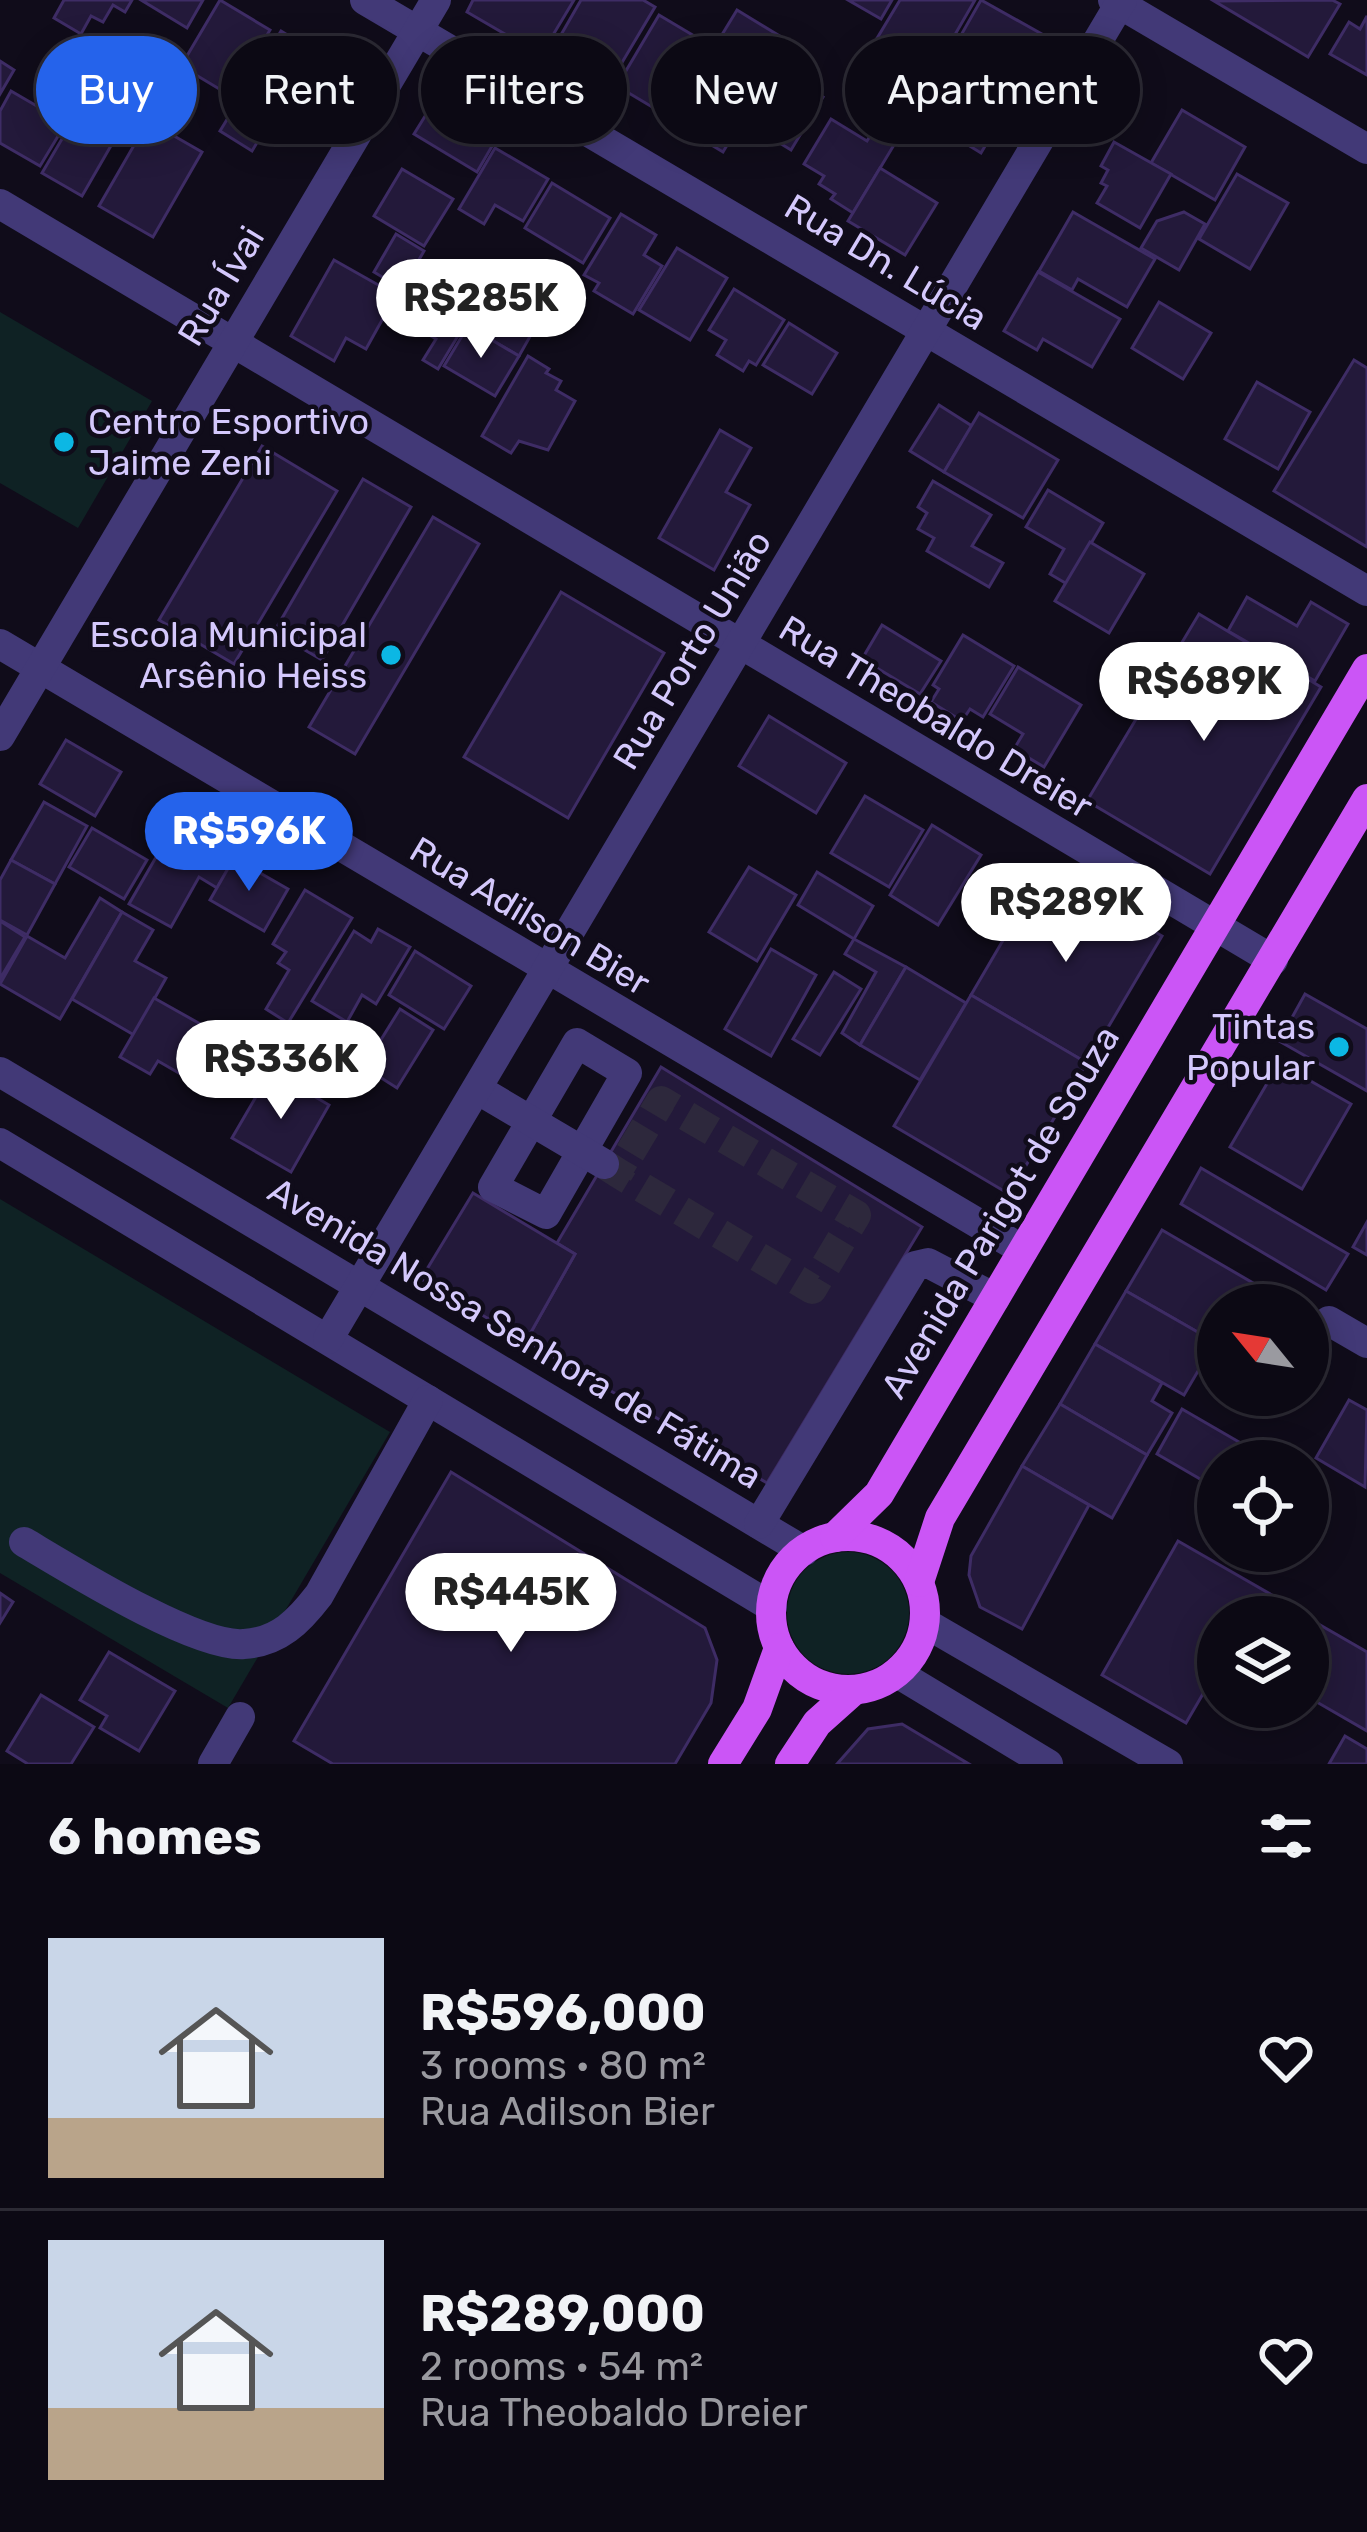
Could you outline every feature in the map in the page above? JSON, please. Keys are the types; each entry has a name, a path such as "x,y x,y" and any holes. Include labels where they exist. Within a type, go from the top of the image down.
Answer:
{"main road":[{"name":"Avenida Parigot de Souza","path":"804,1551 835,1537 879,1494 1367,669"},
{"path":"790,1764 817,1723 854,1690 897,1673 908,1663 925,1623 919,1582 940,1517 1366,804"},
{"path":"835,1537 878,1541 897,1552 919,1582"},
{"path":"804,1551 786,1568 772,1607 779,1648 800,1674 817,1684 854,1690"},
{"path":"723,1764 757,1709 779,1648"}],"street":[{"name":"Rua Dn. Lúcia","path":"364,0 1367,591"},
{"name":"Rua Ívai","path":"0,736 436,0"},
{"path":"1118,1 1367,149"},
{"name":"Rua Porto União","path":"328,1339 1118,1"},
{"name":"Rua Theobaldo Dreier","path":"0,204 1273,960"},
{"name":"Rua Adilson Bier","path":"0,644 546,972 1023,1250"},
{"path":"577,1043 627,1073 593,1158 546,1214 493,1187 532,1121 577,1043"},
{"name":"Avenida Nossa Senhora de Fátima","path":"0,1072 804,1551"},
{"path":"477,1089 593,1158"},
{"path":"0,1143 772,1607"},
{"path":"759,1524 915,1266 928,1263 995,1298"},
{"path":"1329,1321 1367,1342"},
{"path":"24,1542 188,1629 240,1646 276,1637 298,1622 320,1595 428,1400"},
{"path":"925,1623 1168,1764"},
{"path":"897,1673 1048,1764"},
{"path":"212,1764 241,1717"}],"green space":[{"name":"Centro Esportivo Jaime Zeni","path":"0,312 152,401 78,528 0,483"},
{"path":"0,1199 390,1432 228,1708 0,1573"},
{"path":"848,1552 872,1556 891,1570 905,1589 909,1613 905,1637 891,1656 872,1670 848,1674 824,1670 805,1656 791,1637 787,1613 791,1589 805,1570 824,1556"}],"building":[{"path":"64,0 132,0 125,12 113,5 103,22 91,16 81,34 54,18"},
{"path":"141,0 203,0 187,28"},
{"path":"220,0 270,30 266,36 221,36 221,90 197,76 197,39"},
{"path":"473,0 574,0 552,36 508,36 467,12"},
{"path":"581,0 643,0 655,7 627,54 627,36 560,36"},
{"path":"848,0 892,0 881,19"},
{"path":"900,0 975,0 954,36 878,36"},
{"path":"981,0 1045,36 961,36"},
{"path":"1332,0 1340,4 1308,57 1214,1"},
{"path":"737,10 780,36 721,36"},
{"path":"659,15 694,36 651,36 651,106 627,92 627,69"},
{"path":"1367,16 1367,75 1330,54 1349,22 1360,29"},
{"path":"0,61 14,70 0,94"},
{"path":"11,91 36,106 36,144 53,144 40,166 0,143 0,111"},
{"path":"1182,110 1245,147 1215,200 1151,163"},
{"path":"831,119 845,128 845,144 895,144 853,213 831,199 835,194 819,184 824,176 804,164 816,144 821,144"},
{"path":"59,144 112,144 82,196 42,173"},
{"path":"135,144 188,144 202,152 153,237 99,206"},
{"path":"431,144 493,144 477,172"},
{"path":"1113,144 1118,144 1171,174 1140,228 1097,203 1107,186 1101,183 1108,170 1101,166"},
{"path":"495,148 548,179 523,221 495,205 484,224 459,209"},
{"path":"880,168 937,203 905,255 848,221"},
{"path":"402,169 453,199 424,246 374,216"},
{"path":"1237,174 1288,203 1250,269 1199,239"},
{"path":"552,183 610,218 583,263 525,228"},
{"path":"1073,212 1155,259 1127,307 1078,279 1072,290 1039,271"},
{"path":"1184,212 1205,224 1179,270 1141,248 1157,221"},
{"path":"621,214 656,235 644,255 662,266 633,314 594,291 599,283 584,275"},
{"path":"396,234 424,251 402,289 374,272"},
{"path":"677,248 727,278 690,340 639,310"},
{"path":"334,260 396,295 366,349 346,338 334,361 291,336"},
{"path":"421,266 479,301 438,369 423,360 436,339 392,313"},
{"path":"1038,272 1120,319 1092,367 1043,339 1037,350 1004,331"},
{"path":"734,289 784,320 756,365 749,361 743,371 717,355 726,340 709,330"},
{"path":"515,302 541,317 519,356 492,340"},
{"path":"1159,302 1211,333 1183,379 1132,348"},
{"path":"789,323 837,353 812,394 763,365"},
{"path":"468,326 519,356 495,396 444,366"},
{"path":"528,356 561,381 556,390 575,401 548,450 519,441 511,453 482,436"},
{"path":"1354,360 1367,368 1367,547 1274,491"},
{"path":"1257,382 1310,412 1278,469 1225,439"},
{"path":"939,405 972,426 944,472 910,451"},
{"path":"979,413 1058,460 1023,518 944,472"},
{"path":"720,430 751,448 726,492 750,505 714,570 659,538"},
{"path":"262,446 337,491 234,664 159,620"},
{"path":"363,479 411,507 322,660 274,632"},
{"path":"933,481 991,515 972,546 1003,563 989,587 927,551 934,538 918,529 927,513 918,507"},
{"path":"1048,490 1103,523 1067,584 1050,574 1064,549 1026,527"},
{"path":"433,517 479,544 355,754 309,727"},
{"path":"1090,542 1144,574 1109,633 1055,601"},
{"path":"561,592 664,653 568,818 464,757"},
{"path":"1247,597 1297,626 1311,602 1348,624 1315,681 1228,631"},
{"path":"1199,614 1321,687 1210,874 1087,801"},
{"path":"882,625 941,661 920,694 862,659"},
{"path":"963,635 1014,666 983,717 970,709 962,721 931,702 939,689 933,685"},
{"path":"1018,667 1081,705 1044,767 1014,749 1023,734 990,714"},
{"path":"769,716 846,763 816,813 739,766"},
{"path":"66,740 121,772 95,816 40,784"},
{"path":"865,796 923,830 889,887 831,853"},
{"path":"44,802 87,826 55,884 11,860"},
{"path":"181,814 240,848 217,888 199,877 171,927 129,904"},
{"path":"932,825 981,855 938,925 890,895"},
{"path":"92,828 147,860 124,899 69,867"},
{"path":"234,858 288,889 264,931 210,900"},
{"path":"11,860 55,884 27,935 0,920 0,880"},
{"path":"749,867 796,895 757,961 709,932"},
{"path":"1046,867 1162,936 1087,1063 971,995"},
{"path":"817,872 873,906 854,939 798,905"},
{"path":"305,890 352,918 288,1023 266,1009 289,970 278,963 286,952 273,944"},
{"path":"100,898 122,912 60,1019 0,984 27,936 65,958"},
{"path":"122,912 153,930 135,961 166,978 134,1035 72,999"},
{"path":"0,921 25,937 0,979"},
{"path":"378,929 410,947 376,1004 362,995 347,1022 312,1001 354,931 371,942"},
{"path":"854,939 906,967 860,1045 842,1033 876,972 845,954"},
{"path":"771,949 816,975 771,1056 725,1029"},
{"path":"415,951 471,986 444,1029 389,995"},
{"path":"906,967 966,1003 920,1080 860,1045"},
{"path":"834,972 861,989 820,1055 793,1039"},
{"path":"1305,994 1367,1029 1367,1091 1279,1041"},
{"path":"971,995 1087,1063 1009,1194 894,1126"},
{"path":"154,998 211,1030 184,1076 158,1061 150,1074 120,1057"},
{"path":"400,1009 433,1030 397,1088 364,1067"},
{"path":"1279,1063 1351,1104 1302,1189 1230,1147"},
{"path":"661,1067 922,1227 767,1483 526,1341 575,1254 557,1243"},
{"path":"271,1071 329,1105 291,1172 232,1138"},
{"path":"1201,1168 1348,1254 1329,1285 1316,1284 1181,1204"},
{"path":"473,1193 575,1254 526,1341 421,1279"},
{"path":"1367,1222 1367,1255 1353,1247"},
{"path":"1162,1230 1255,1284 1197,1284 1197,1332 1126,1291"},
{"path":"1126,1291 1197,1332 1197,1373 1184,1395 1095,1344"},
{"path":"1095,1344 1162,1383 1152,1401 1172,1413 1147,1455 1060,1404"},
{"path":"1349,1400 1367,1410 1365,1487 1329,1466 1326,1440"},
{"path":"1060,1404 1147,1455 1112,1518 1022,1466"},
{"path":"1182,1409 1236,1440 1197,1440 1197,1477 1157,1454"},
{"path":"1022,1466 1089,1505 1022,1629 980,1607 969,1575 971,1556"},
{"path":"451,1472 705,1628 717,1660 711,1703 675,1764 333,1764 294,1741"},
{"path":"1178,1541 1197,1552 1197,1572 1232,1572 1274,1596 1197,1596 1197,1704 1186,1723 1102,1675"},
{"path":"0,1593 13,1602 0,1623"},
{"path":"1329,1630 1367,1652 1367,1731 1329,1709"},
{"path":"109,1652 175,1691 139,1751 100,1728 107,1716 80,1700"},
{"path":"41,1695 94,1727 71,1764 28,1764 7,1751"},
{"path":"902,1724 969,1764 837,1764 868,1729"},
{"path":"1345,1736 1367,1749 1367,1764 1329,1764"}],"tunnel":[{"path":"604,1164 618,1173 812,1289 856,1215 661,1101 618,1173"}],"place":[{"name":"Centro Esportivo Jaime Zeni","path":"64,442"},
{"name":"Escola Municipal Arsênio Heiss","path":"391,655"},
{"name":"Tintas Popular","path":"1339,1047"}]}
